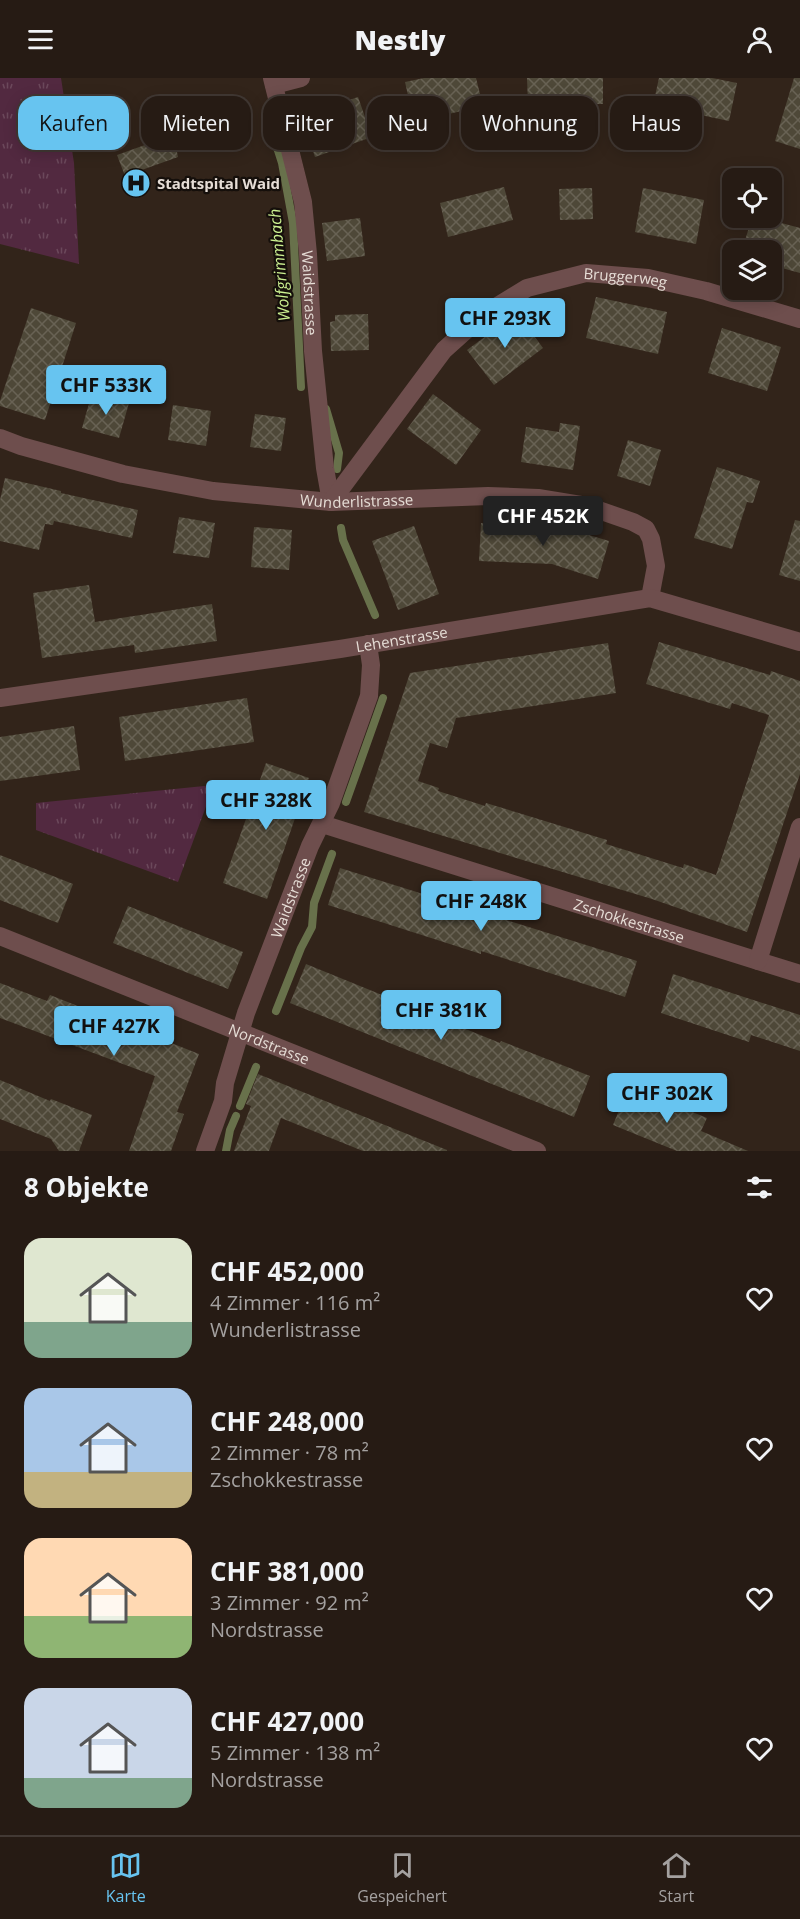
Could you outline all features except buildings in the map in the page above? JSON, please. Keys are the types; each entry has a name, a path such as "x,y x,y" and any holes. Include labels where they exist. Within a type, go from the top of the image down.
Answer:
{"street":[{"path":"273,82 301,78"},
{"name":"Waidstrasse","path":"273,82 303,202 313,351 325,468 331,502"},
{"name":"Bruggerweg","path":"331,502 444,350 483,315 527,288 586,273 648,278 706,291 800,320"},
{"name":"Wunderlistrasse","path":"0,438 123,474 213,491 331,502 488,496 538,498 587,506 633,522 646,529 651,539 656,566 650,598"},
{"name":"Lehenstrasse","path":"0,698 368,644 650,598 800,642"},
{"name":"Waidstrasse","path":"205,1151 223,1101 225,1083 246,1013 310,846 331,803 369,696 371,665 368,644"},
{"name":"Zschokkestrasse","path":"322,824 800,974"},
{"path":"758,960 800,827"},
{"name":"Nordstrasse","path":"0,936 537,1151"}],"green space":[{"path":"0,78 61,78 64,96 18,96 18,150 72,150 79,264 0,244"},
{"path":"214,785 178,882 36,830 36,803"}],"waterway":[{"name":"Wolfgrimmbach","path":"278,150 293,223 301,387"},
{"name":"Wolfgrimmbach","path":"326,409 339,453 337,469"},
{"name":"Wolfgrimmbach","path":"341,528 343,540 375,615"},
{"name":"Wolfgrimmbach","path":"346,802 383,698"},
{"name":"Wolfgrimmbach","path":"276,1011 301,948 312,927 314,903 332,854"},
{"name":"Wolfgrimmbach","path":"240,1106 256,1067"},
{"name":"Wolfgrimmbach","path":"226,1151 230,1130 236,1116"}],"place":[{"name":"Stadtspital Waid","path":"136,183"}]}
